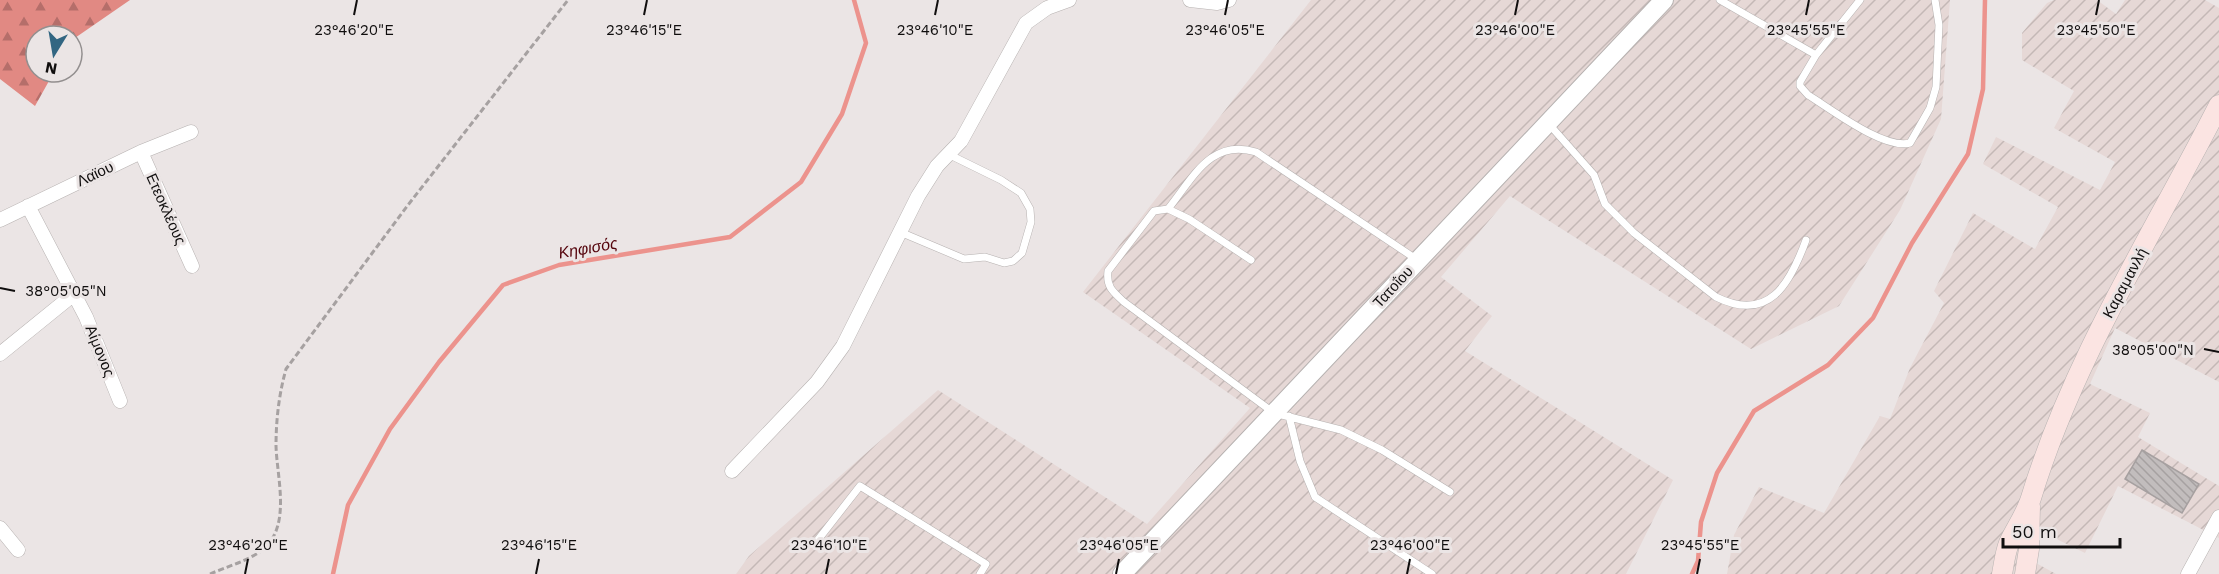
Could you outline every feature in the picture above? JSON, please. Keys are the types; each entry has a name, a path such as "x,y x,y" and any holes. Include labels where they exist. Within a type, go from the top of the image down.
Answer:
{"main road":[{"name":"Καραμανλή","path":"2002,574 2008,546 2030,500 2048,442 2083,364 2219,105"},
{"name":"Καραμανλή","path":"2025,574 2029,549 2030,500"}],"street":[{"path":"732,471 817,382 843,346 900,232 937,166 961,141 1026,23 1047,8 1069,0"},
{"path":"1190,0 1217,3 1229,0"},
{"name":"Τατοΐου","path":"1122,574 1281,415 1418,261 1664,0"},
{"name":"Λαϊου","path":"0,220 141,152 191,132"},
{"name":"Ετεοκλέους","path":"141,152 192,266"},
{"name":"Αίμονος","path":"28,206 74,294 120,400"},
{"path":"0,354 74,294"},
{"path":"2188,574 2219,517"},
{"path":"0,528 18,550"}],"lane":[{"path":"1719,0 1816,55"},
{"path":"1860,0 1816,55 1800,82 1800,86 1808,95 1879,138 1900,145 1910,142 1930,108 1936,87 1939,25 1935,0"},
{"path":"1548,123 1594,175 1605,204 1627,226 1716,297 1730,304 1761,305 1773,297 1794,272 1806,240"},
{"path":"1168,209 1218,153 1242,147 1257,152 1418,261"},
{"path":"900,232 964,259 985,257 1004,263 1013,261 1022,253 1031,222 1030,209 1021,193 1001,180 950,155"},
{"path":"1251,260 1189,219 1168,209 1154,211 1108,271 1108,288 1124,302 1281,415 1341,430 1383,450 1450,492"},
{"path":"1281,415 1315,497 1432,574"},
{"path":"817,541 860,486 986,564 980,574"}],"path":[{"path":"210,574 261,551 276,532 280,509 276,446 278,406 286,369 408,205 568,0"}],"shaded area":[{"path":"1311,0 1950,0 1941,119 1900,210 1839,306 1751,349 1510,196 1441,277 1492,316 1465,351 1673,480 1626,574 736,574 749,556 938,390 1147,524 1250,408 1083,292"},
{"path":"2054,0 2097,0 2116,14 2125,0 2205,0 2219,8 2219,382 2115,328 2090,384 2150,413 2138,437 2219,486 2219,538 2118,486 2085,553 2040,531 2036,563 2056,574 1727,574 1734,535 1759,487 1824,513 1880,416 1890,419 1910,368 1944,303 1934,291 1973,213 2035,249 2058,207 1983,164 1996,137 2100,190 2115,162 2054,128 2074,91 2022,60 2022,33 2047,3"}],"green space":[{"path":"0,0 130,0 84,32 84,24 24,24 24,84 47,84 35,106 0,79"}],"building":[{"path":"2142,450 2199,484 2182,513 2125,479"}],"waterway":[{"name":"Κηφισός","path":"333,574 348,505 390,429 439,362 503,285 559,265 730,237 801,182 842,114 866,43 854,0"},
{"path":"1692,574 1698,561 1701,522 1717,473 1754,411 1828,365 1873,318 1912,243 1968,154 1983,89 1985,0"}]}
